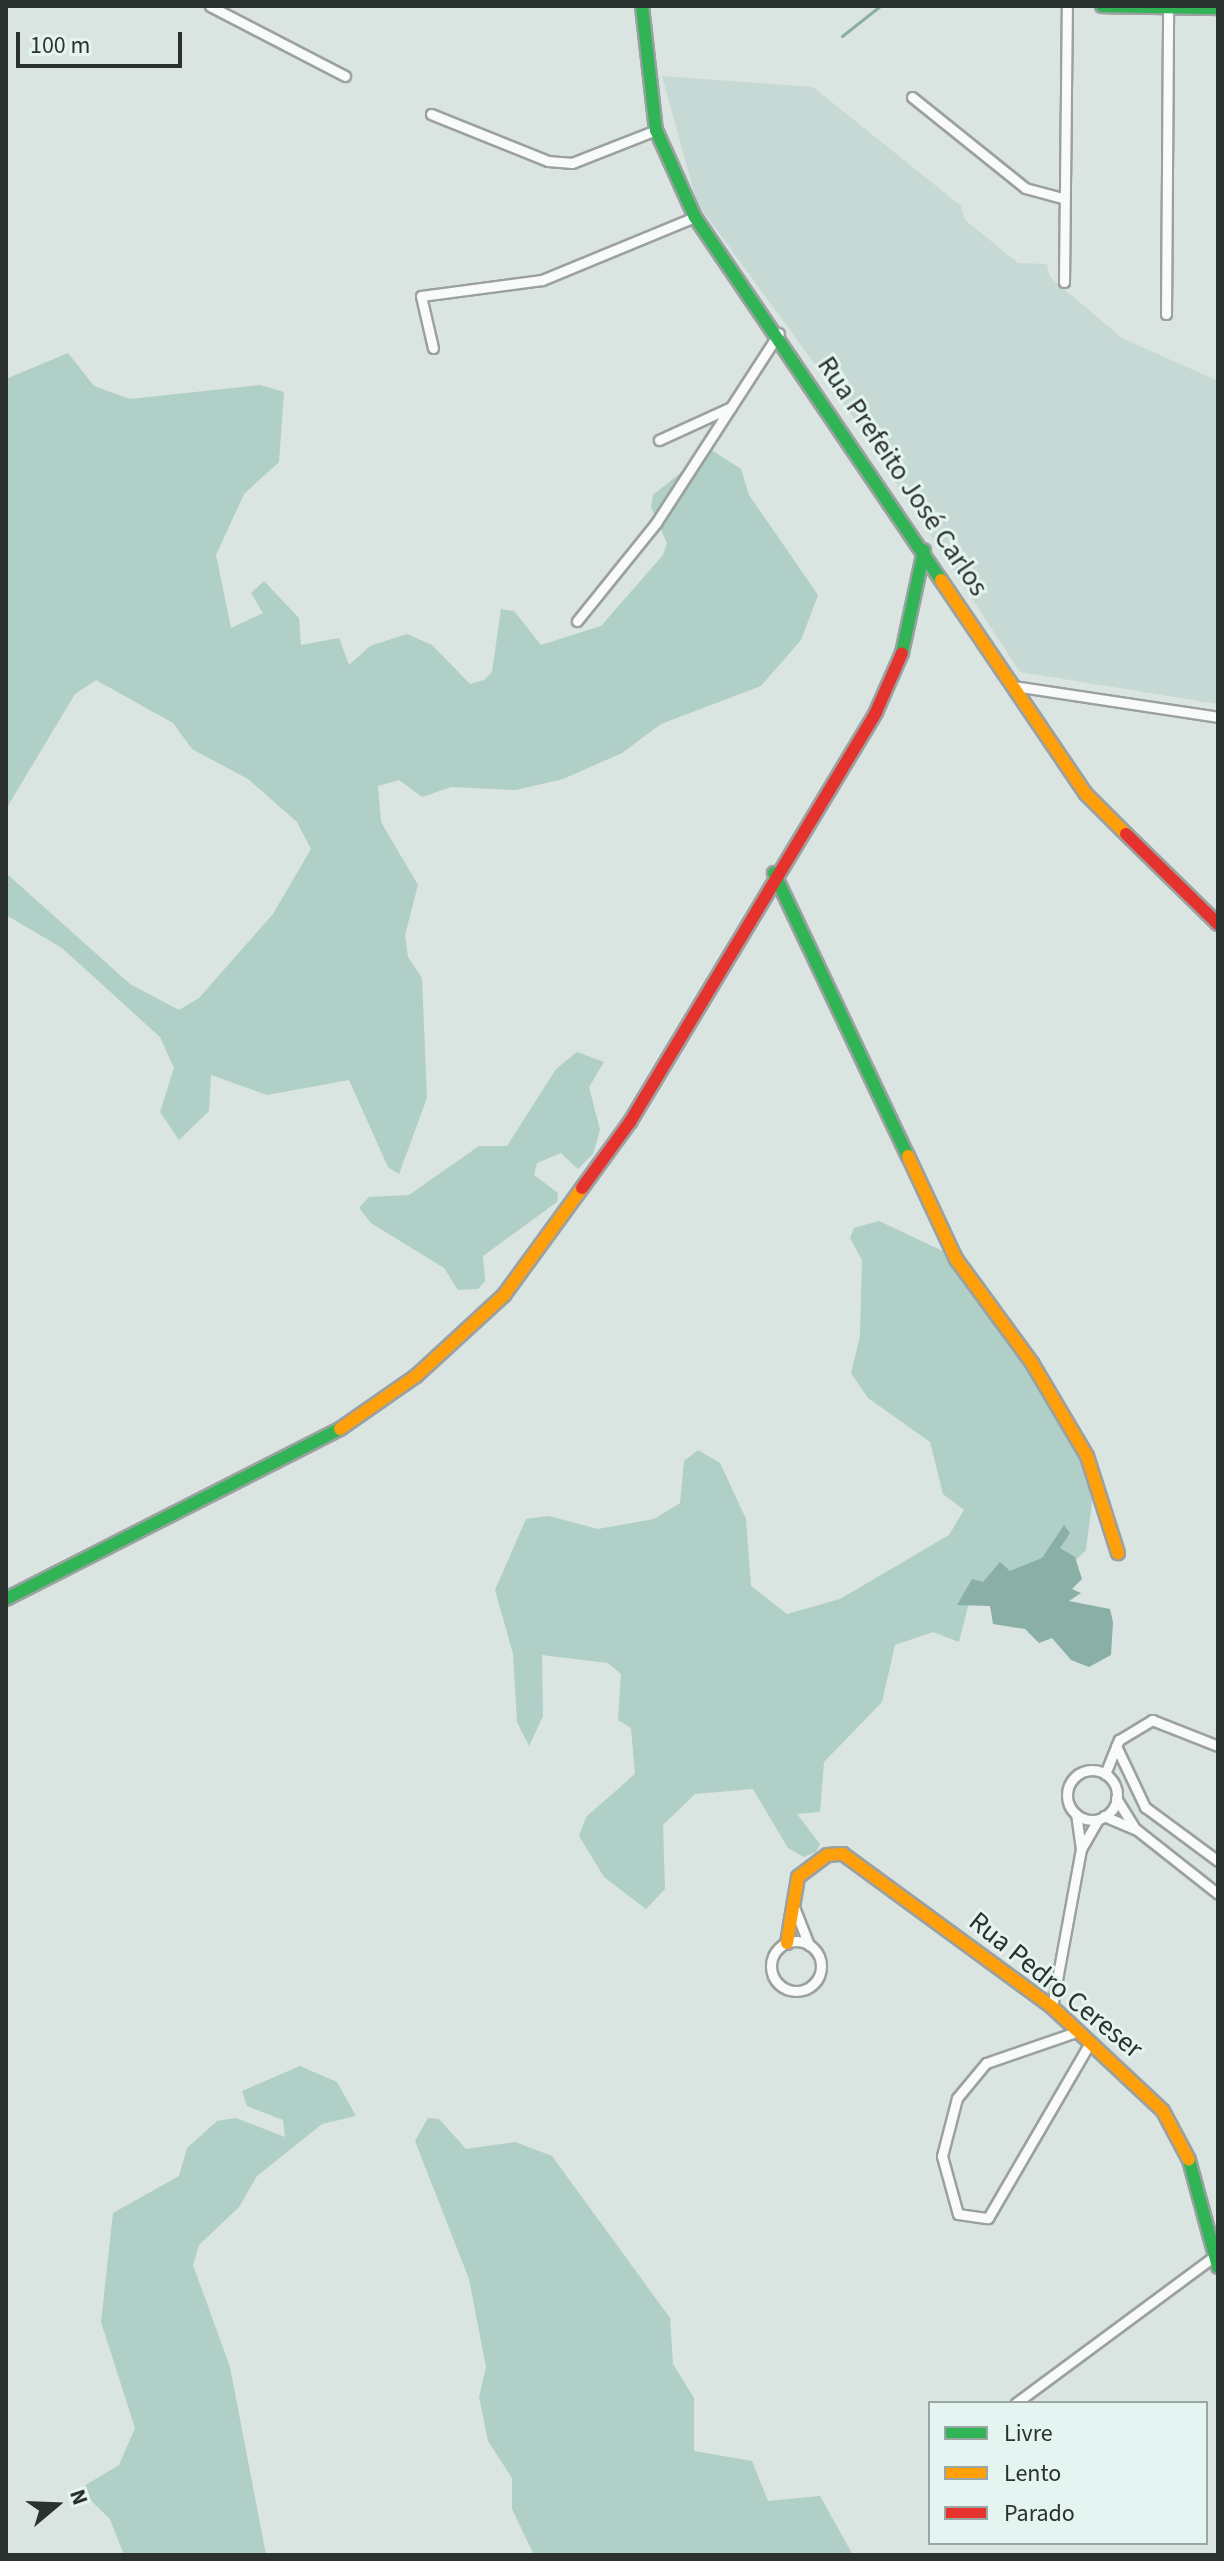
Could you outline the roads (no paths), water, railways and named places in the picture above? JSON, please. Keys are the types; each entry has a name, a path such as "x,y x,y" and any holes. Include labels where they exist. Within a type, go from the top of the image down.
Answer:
{"street":[{"path":"210,6 345,76"},
{"name":"Rua Prefeito José Carlos","path":"642,6 656,130 695,217 779,333 1086,794 1218,924"},
{"path":"1064,282 1067,6"},
{"path":"1102,6 1218,8"},
{"path":"1166,314 1168,8"},
{"path":"912,97 1025,188 1063,198"},
{"path":"431,114 548,161 572,163 656,130"},
{"path":"433,348 421,296 542,280 695,217"},
{"path":"577,621 646,536 690,461 737,402 779,333"},
{"path":"659,440 737,402"},
{"path":"6,1599 346,1426 416,1376 504,1295 630,1122 899,665 924,550"},
{"path":"1014,686 1218,717"},
{"path":"774,873 950,1248 1087,1456 1118,1553"},
{"path":"1218,1746 1152,1720 1116,1746 1105,1774 1137,1830 1218,1894"},
{"path":"1116,1746 1145,1807 1218,1861"},
{"path":"1052,2007 1081,1849 1076,1814 1067,1792 1074,1778 1088,1770 1105,1774"},
{"path":"1081,1849 1116,1798"},
{"path":"1076,1814 1101,1817 1137,1830"},
{"name":"Rua Pedro Cereser","path":"787,1943 793,1904 806,1869 843,1854 1052,2007 1076,2032 1140,2084 1176,2130 1215,2262"},
{"path":"793,1904 809,1945 820,1974 794,1992 771,1970 787,1943 809,1945"},
{"path":"1076,2032 986,2063 949,2114 942,2156 951,2201 969,2221 988,2218 1090,2043"},
{"path":"1019,2401 1215,2262"}],"waterway":[{"path":"842,36 880,6"}]}
